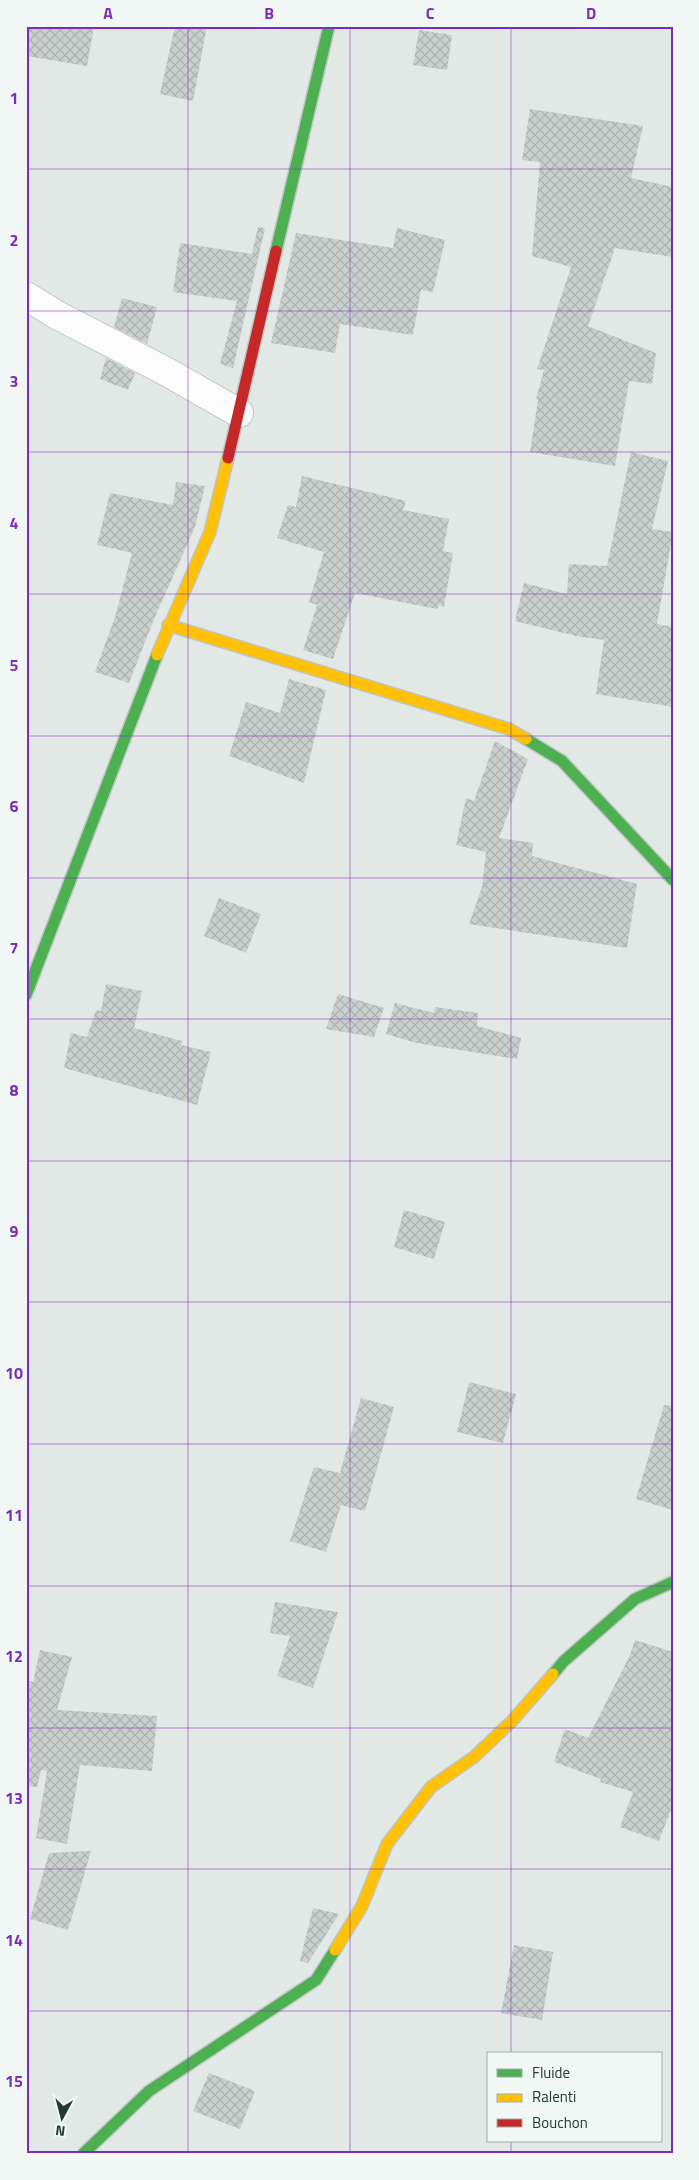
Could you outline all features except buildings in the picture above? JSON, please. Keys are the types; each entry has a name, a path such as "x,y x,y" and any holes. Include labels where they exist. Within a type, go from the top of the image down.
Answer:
{"street":[{"path":"26,995 34,958 168,625 210,532 329,26"},
{"path":"26,296 57,315 167,372 239,413"},
{"path":"168,625 509,729 562,761 673,880"},
{"path":"83,2154 149,2091 316,1980 362,1906 387,1844 431,1787 474,1757 512,1721 564,1662 635,1598 673,1582"}],"traffic: fast":[{"path":"276,251 329,26"},
{"path":"26,995 157,655"},
{"path":"526,739 562,761 673,880"},
{"path":"553,1674 564,1661 635,1599 673,1582"},
{"path":"83,2154 149,2091 316,1980 335,1950"}],"traffic: slow":[{"path":"157,655 210,532 228,458"},
{"path":"168,625 509,729 526,739"},
{"path":"335,1950 362,1906 387,1844 431,1787 474,1757 512,1721 553,1674"}],"traffic: jam":[{"path":"228,458 276,251"}]}
